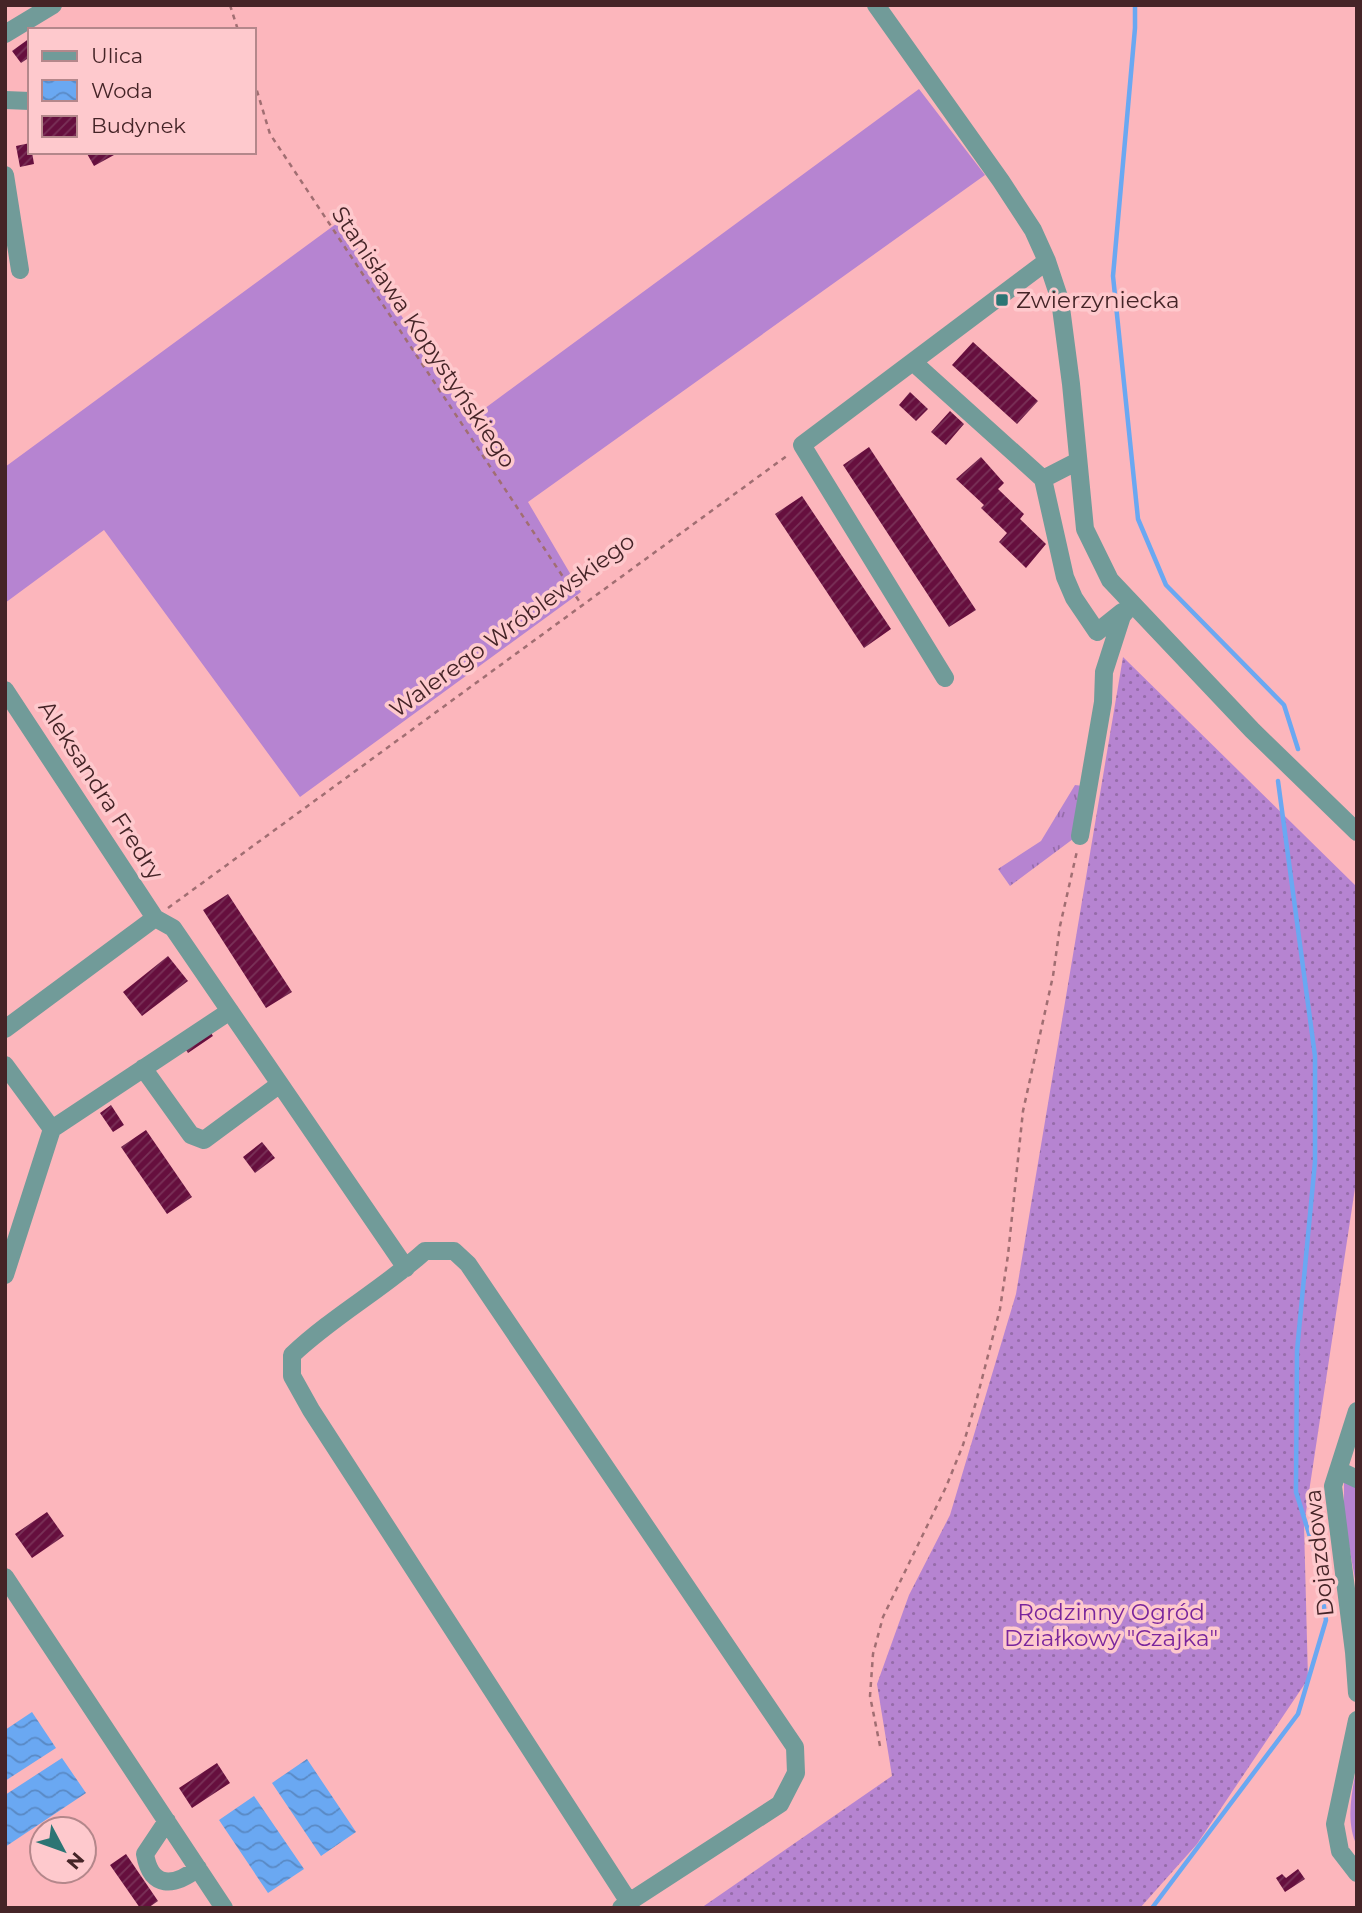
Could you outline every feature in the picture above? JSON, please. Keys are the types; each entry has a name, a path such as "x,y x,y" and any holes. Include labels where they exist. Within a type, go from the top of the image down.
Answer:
{"street":[{"path":"5,34 53,5"},
{"path":"876,5 1007,191 1033,230 1047,261 1060,300 1085,529 1110,580 1252,730 1357,832"},
{"path":"5,100 28,101"},
{"path":"5,174 20,270"},
{"path":"945,678 802,445 1047,261"},
{"path":"913,362 1043,479 1065,577 1073,598 1097,632 1132,604"},
{"path":"1043,479 1078,461"},
{"path":"1080,836 1103,702 1104,672 1122,616 1132,604"},
{"name":"Aleksandra Fredry","path":"5,690 155,918 173,928 406,1268"},
{"path":"5,1029 155,918"},
{"path":"5,1275 52,1129 230,1011"},
{"path":"5,1065 52,1129"},
{"path":"143,1068 191,1135 204,1140 280,1084"},
{"path":"425,1251 454,1251 468,1264 795,1747 796,1773 780,1804 625,1905 292,1376 292,1355 315,1333 406,1268 425,1251"},
{"name":"Dojazdowa","path":"1357,1411 1333,1486 1357,1693"},
{"path":"1338,1470 1357,1479"},
{"path":"5,1577 224,1908"},
{"path":"1357,1720 1335,1825 1340,1851 1357,1873"},
{"path":"167,1821 145,1854 147,1869 156,1879 165,1882 188,1877 198,1868"}],"path":[{"path":"231,6 237,28"},
{"name":"Stanisława Kopystyńskiego","path":"256,88 270,134 582,604"},
{"name":"Walerego Wróblewskiego","path":"155,918 802,445"},
{"path":"880,1746 870,1696 873,1654 883,1617 946,1487 963,1445 1000,1309 1023,1111 1080,836"}],"green space":[{"path":"919,89 985,175 528,502 581,592 300,797 104,530 5,603 5,467 340,221 469,420"},
{"name":"Rodzinny Ogród Działkowy \"Czajka\"","path":"1123,657 1357,887 1357,1175 1304,1525 1308,1679 1197,1844 1140,1908 701,1908 892,1776 877,1684 909,1595 950,1515 1016,1294"},
{"path":"1075,785 1083,786 1073,839 1010,886 998,869 1041,841"},
{"path":"1344,1481 1357,1483 1357,1590 1344,1518"},
{"path":"1357,1765 1357,1846 1350,1817"}],"water":[{"path":"32,1712 56,1748 5,1781 5,1730"},
{"path":"62,1758 86,1793 53,1815 28,1815 28,1832 5,1847 5,1795"},
{"path":"307,1759 356,1832 321,1856 272,1783"},
{"path":"254,1796 304,1869 268,1893 219,1820"}],"building":[{"path":"28,39 28,58 21,63 12,51"},
{"path":"28,143 28,154 32,154 34,164 20,167 16,146"},
{"path":"87,154 114,154 114,155 94,166"},
{"path":"973,342 1038,401 1017,424 952,365"},
{"path":"910,392 928,409 916,421 899,405"},
{"path":"950,411 964,424 946,445 931,432"},
{"path":"869,447 976,610 949,627 843,465"},
{"path":"981,457 1004,483 998,489 1024,514 1020,519 1046,544 1026,568 999,542 1007,533 981,508 984,505 956,479"},
{"path":"802,496 891,629 864,648 775,514"},
{"path":"228,894 292,992 266,1008 203,910"},
{"path":"168,956 188,981 142,1016 123,992"},
{"path":"207,1027 213,1036 188,1053 182,1044"},
{"path":"111,1105 124,1125 113,1132 100,1113"},
{"path":"146,1130 192,1197 167,1214 121,1147"},
{"path":"262,1142 275,1158 255,1173 243,1157"},
{"path":"47,1512 64,1536 32,1558 15,1534"},
{"path":"217,1763 230,1783 192,1808 179,1788"},
{"path":"126,1854 158,1901 148,1908 140,1908 110,1865"},
{"path":"1298,1869 1305,1879 1285,1892 1276,1878 1282,1874 1286,1878"}],"waterway":[{"path":"1135,5 1113,276 1138,519 1166,585 1284,705 1298,749"},
{"path":"1152,1908 1298,1714 1326,1620 1316,1556 1296,1492 1297,1351 1315,1162 1315,1056 1278,781"}],"place":[{"name":"Zwierzyniecka","path":"1002,300"}]}
